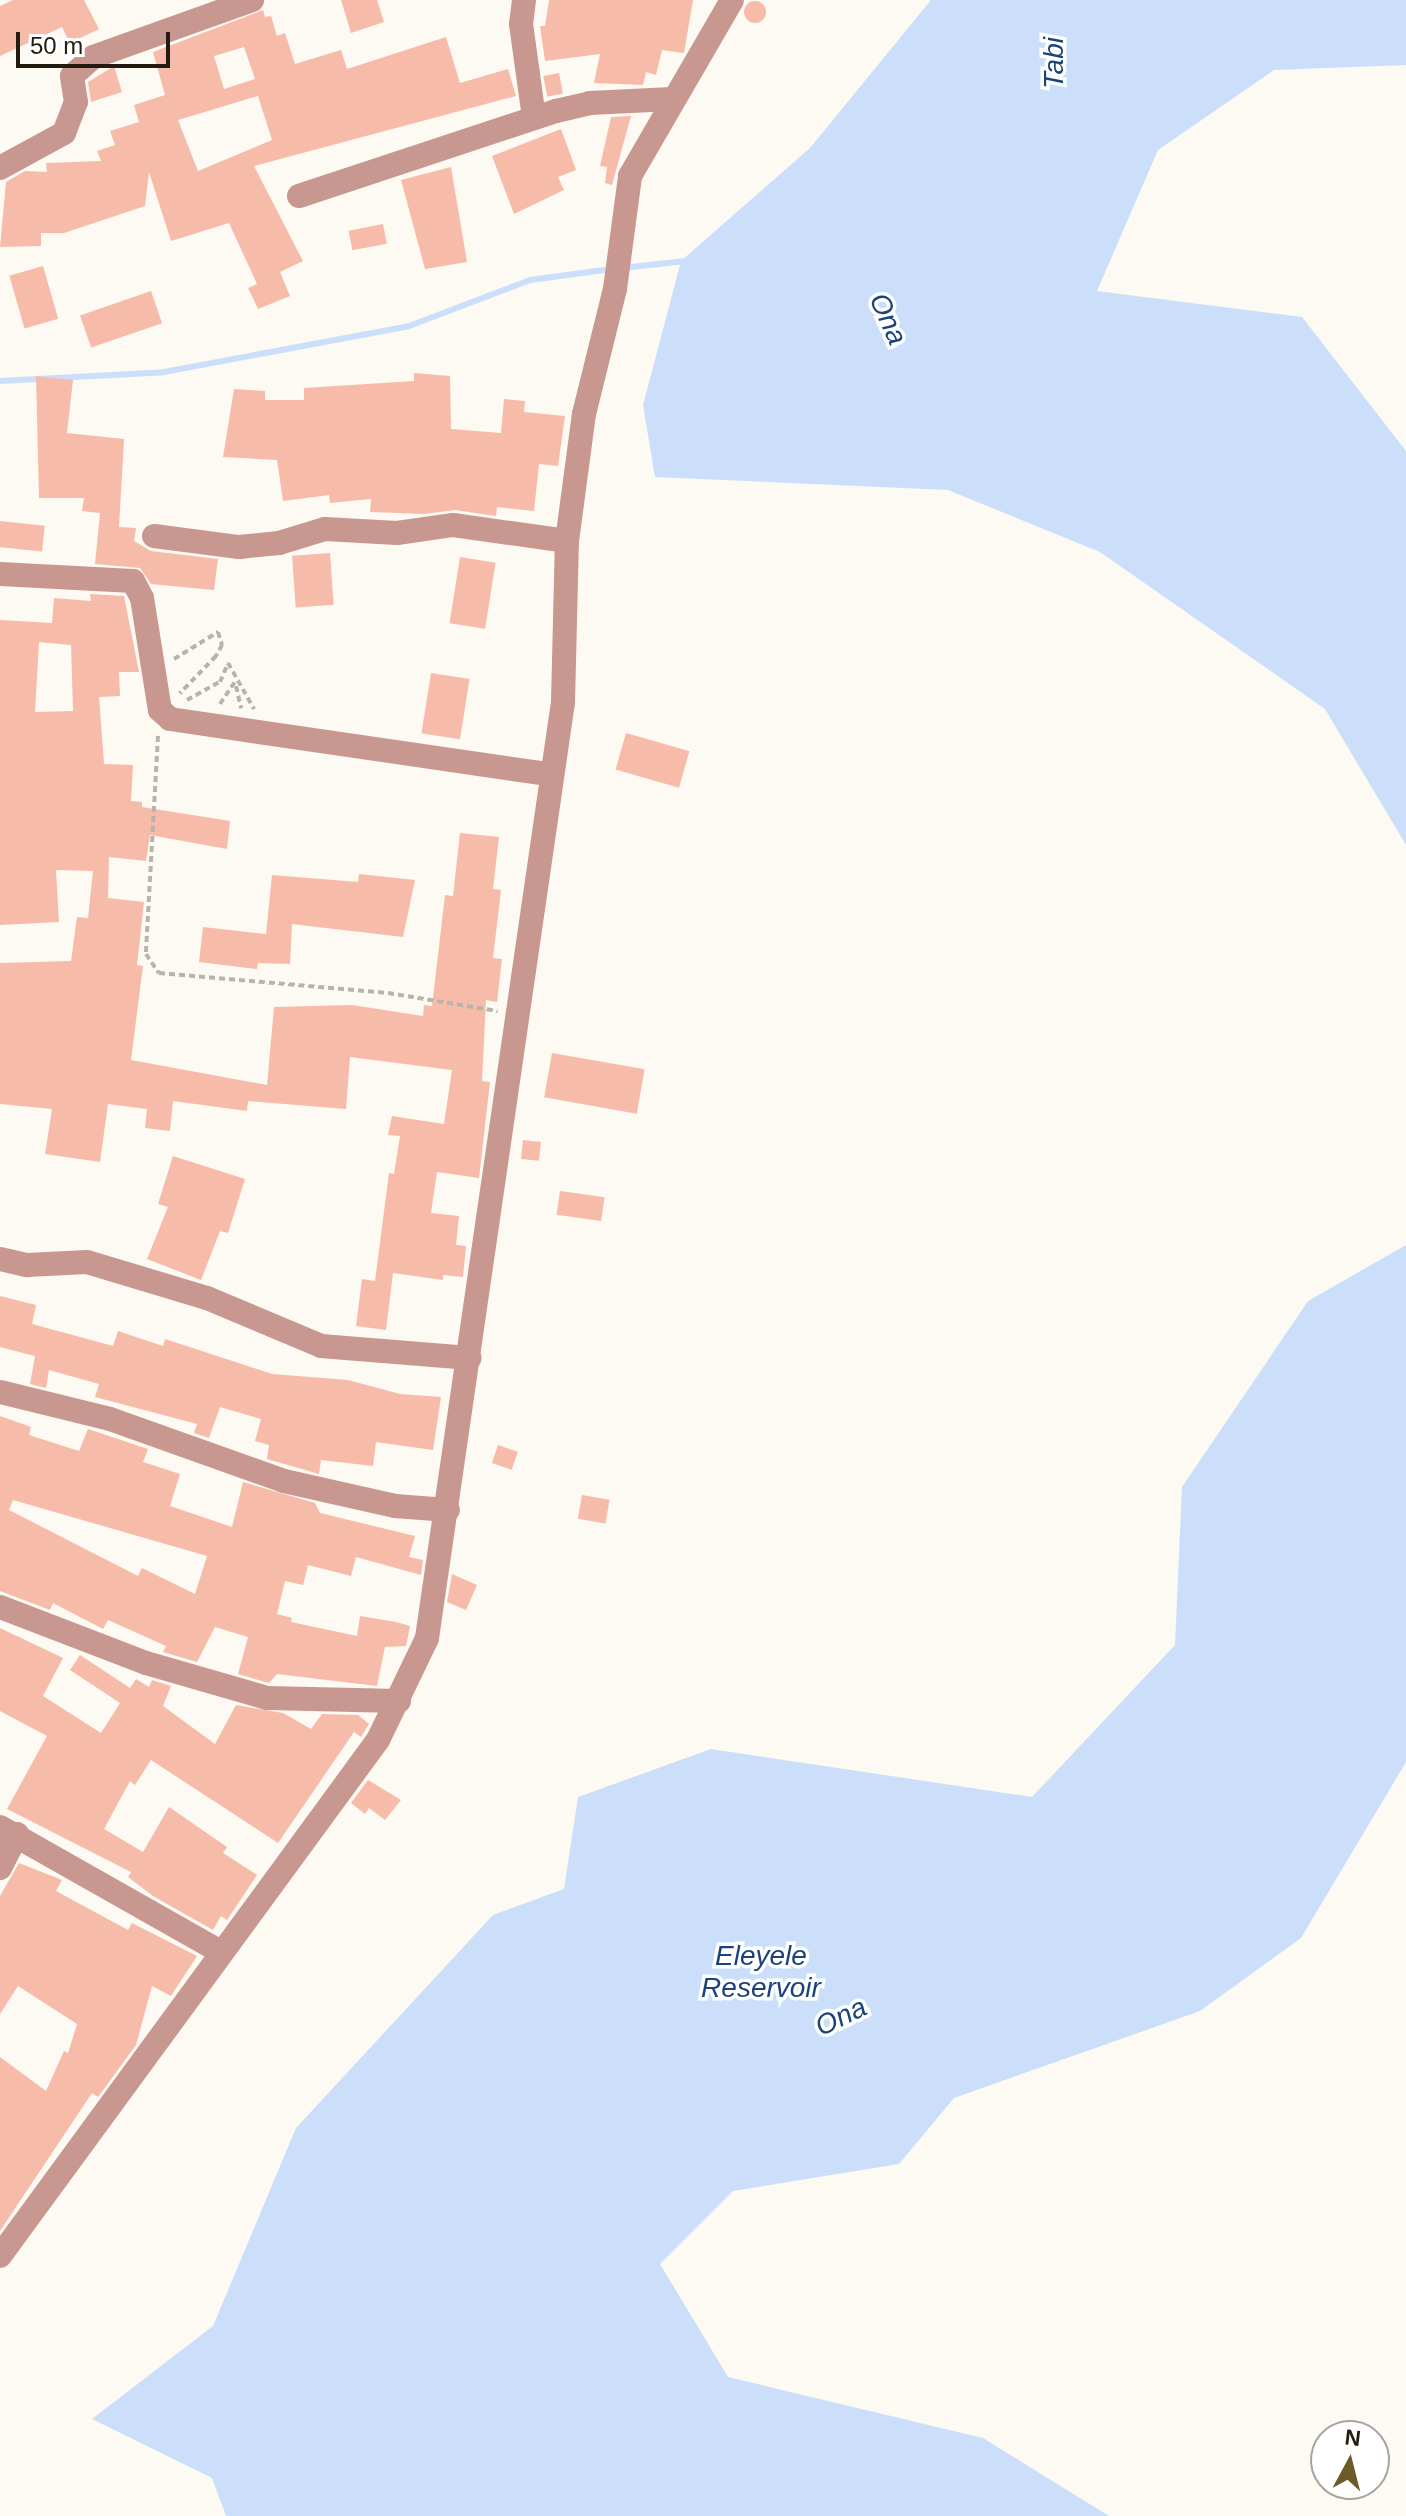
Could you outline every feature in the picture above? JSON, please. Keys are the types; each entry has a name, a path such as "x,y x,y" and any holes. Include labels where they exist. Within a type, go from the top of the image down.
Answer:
{"street":[{"path":"0,168 64,133 76,102 72,76 93,57 252,0"},
{"path":"524,0 521,24 534,118"},
{"path":"0,2256 122,2095 219,1951 378,1740 427,1638 563,702 567,541 584,414 615,289 630,176 732,0"},
{"path":"299,196 534,118 590,103 672,99"},
{"path":"154,536 239,547 279,543 325,529 397,533 453,525 567,541"},
{"path":"0,574 133,581 142,598 155,682 165,714 280,736 552,775"},
{"path":"0,1259 27,1265 87,1262 207,1298 321,1346 470,1358"},
{"path":"0,1392 110,1419 284,1481 395,1506 448,1510"},
{"path":"0,1607 146,1663 267,1698 399,1701"},
{"path":"0,1868 8,1830 219,1951"}],"path":[{"path":"155,682 183,651 218,632 222,645 216,656 165,714 148,881 150,965 181,977 388,993 516,1014"},
{"path":"165,714 204,687 220,682 228,663 240,692 280,736"}],"water":[{"path":"931,0 1406,0 1406,65 1274,70 1158,150 1097,291 1302,317 1406,451 1406,845 1325,709 1100,552 948,490 655,477 643,405 681,261 810,148"},
{"name":"Eleyele Reservoir","path":"1406,1245 1406,1762 1301,1938 1200,2011 954,2098 899,2164 733,2191 660,2264 728,2377 983,2438 1109,2516 226,2516 212,2478 92,2419 213,2326 296,2128 493,1915 564,1889 578,1797 711,1749 1032,1797 1175,1645 1182,1487 1308,1301"}],"building":[{"path":"13,0 84,0 99,29 70,43 62,27 0,56 0,6"},
{"path":"341,0 377,0 384,22 351,33"},
{"path":"549,0 693,0 684,53 662,50 656,75 646,72 643,85 594,83 600,54 545,61 540,26 545,26"},
{"path":"755,1 763,4 766,12 763,20 755,23 747,20 744,12 747,4"},
{"path":"263,10 265,17 271,16 277,36 285,33 295,64 341,50 347,69 446,37 460,83 508,69 516,96 254,166 303,261 280,272 290,296 258,309 248,288 257,284 229,223 171,241 149,172 145,206 64,233 41,233 41,246 0,247 6,182 25,171 47,172 46,163 101,161 97,151 115,145 110,131 139,122 134,105 165,95 153,52","holes":["244,47 255,79 224,89 214,56","258,96 272,140 198,171 178,120"]},
{"path":"114,66 122,92 91,102 88,82"},
{"path":"559,73 563,94 547,97 543,76"},
{"path":"631,116 612,185 605,183 607,167 600,166 611,117"},
{"path":"561,129 576,170 558,177 564,190 514,214 492,156"},
{"path":"451,167 467,262 425,269 401,180"},
{"path":"383,224 387,244 352,250 349,231"},
{"path":"43,266 58,319 25,329 9,276"},
{"path":"151,291 162,323 91,348 80,315"},
{"path":"414,373 450,376 451,429 501,433 504,399 525,401 524,412 565,416 558,466 539,464 534,511 497,507 496,516 455,510 424,514 370,512 371,499 330,503 329,495 283,501 277,460 223,457 234,389 265,391 265,400 304,400 304,388 414,381"},
{"path":"36,376 73,380 67,433 124,439 119,527 136,528 134,541 151,551 218,559 214,590 151,584 140,568 95,564 100,513 82,511 84,498 39,498"},
{"path":"0,521 45,526 42,552 0,547"},
{"path":"330,553 334,605 296,608 292,556"},
{"path":"460,557 496,563 485,629 450,623"},
{"path":"90,594 124,596 139,672 119,672 120,696 99,697 104,764 133,765 131,801 142,802 142,807 230,821 227,849 150,835 146,861 109,857 108,898 144,902 137,965 143,966 131,1060 267,1085 274,1007 352,1005 423,1016 424,1005 432,1006 445,895 453,896 460,833 499,837 493,889 501,890 493,958 502,959 497,1002 486,1000 482,1081 490,1082 479,1178 437,1172 431,1213 459,1216 456,1245 466,1246 463,1277 443,1275 443,1280 393,1273 386,1330 356,1326 362,1279 375,1281 389,1173 394,1174 400,1136 388,1135 392,1116 444,1124 452,1070 350,1057 346,1109 248,1101 247,1111 173,1101 170,1131 145,1128 147,1109 108,1104 100,1162 45,1154 52,1109 0,1104 0,963 71,961 77,917 88,918 93,871 56,870 59,922 0,925 0,620 52,623 54,598 91,601","holes":["39,642 71,645 73,711 35,712"]},
{"path":"431,673 470,679 460,739 421,733"},
{"path":"626,733 689,751 679,788 616,770"},
{"path":"359,874 415,880 403,937 292,924 290,964 258,963 257,969 199,962 203,927 266,934 272,875 358,882"},
{"path":"552,1053 645,1069 637,1114 544,1097"},
{"path":"523,1140 541,1142 539,1161 521,1159"},
{"path":"173,1156 245,1179 228,1233 220,1231 201,1280 147,1259 168,1207 158,1204"},
{"path":"560,1191 605,1197 601,1221 557,1215"},
{"path":"0,1296 36,1305 32,1324 113,1346 118,1331 163,1346 165,1339 272,1374 348,1380 400,1394 441,1397 433,1450 376,1442 373,1466 321,1460 319,1474 267,1459 269,1445 255,1441 261,1419 220,1407 209,1438 194,1433 197,1424 95,1397 99,1384 49,1370 46,1388 30,1384 35,1356 0,1347"},
{"path":"0,1416 31,1427 29,1435 79,1451 88,1429 148,1449 143,1462 180,1474 170,1506 232,1527 243,1482 315,1503 320,1513 415,1536 409,1557 423,1560 421,1575 356,1557 351,1576 308,1565 303,1585 285,1581 277,1614 292,1618 291,1622 357,1636 360,1616 410,1626 406,1646 385,1647 377,1686 277,1674 269,1683 238,1674 248,1637 215,1627 197,1662 163,1652 166,1646 108,1620 103,1629 53,1603 50,1610 0,1591","holes":["13,1500 207,1556 195,1594 142,1568 138,1576 9,1510"]},
{"path":"498,1445 518,1452 512,1470 492,1463"},
{"path":"582,1495 610,1500 605,1523 578,1519"},
{"path":"452,1574 477,1585 466,1610 447,1602"},
{"path":"0,1628 63,1658 43,1696 101,1733 120,1703 70,1670 80,1655 130,1688 136,1679 149,1687 152,1680 171,1686 163,1706 215,1744 236,1705 283,1713 311,1729 322,1714 358,1715 369,1724 361,1737 354,1732 278,1843 151,1760 135,1785 130,1781 104,1829 143,1852 169,1807 227,1847 223,1853 257,1875 227,1920 221,1916 213,1930 153,1896 128,1877 131,1872 7,1809 47,1736 0,1711"},
{"path":"368,1780 401,1800 385,1820 369,1808 365,1814 351,1803"},
{"path":"19,1863 62,1880 56,1891 128,1930 132,1923 197,1956 171,1996 152,1986 136,2045 98,2097 92,2093 0,2231 0,2057 46,2091 64,2051 68,2053 77,2024 18,1986 0,2014 0,1896"}],"waterway":[{"path":"622,268 686,261"},
{"path":"0,381 164,372 409,326 530,280 611,269"}],"water label":[{"name":"Tabi","path":"1054,63"},
{"name":"Ona","path":"888,319"},
{"name":"Ona","path":"841,2017"}]}
